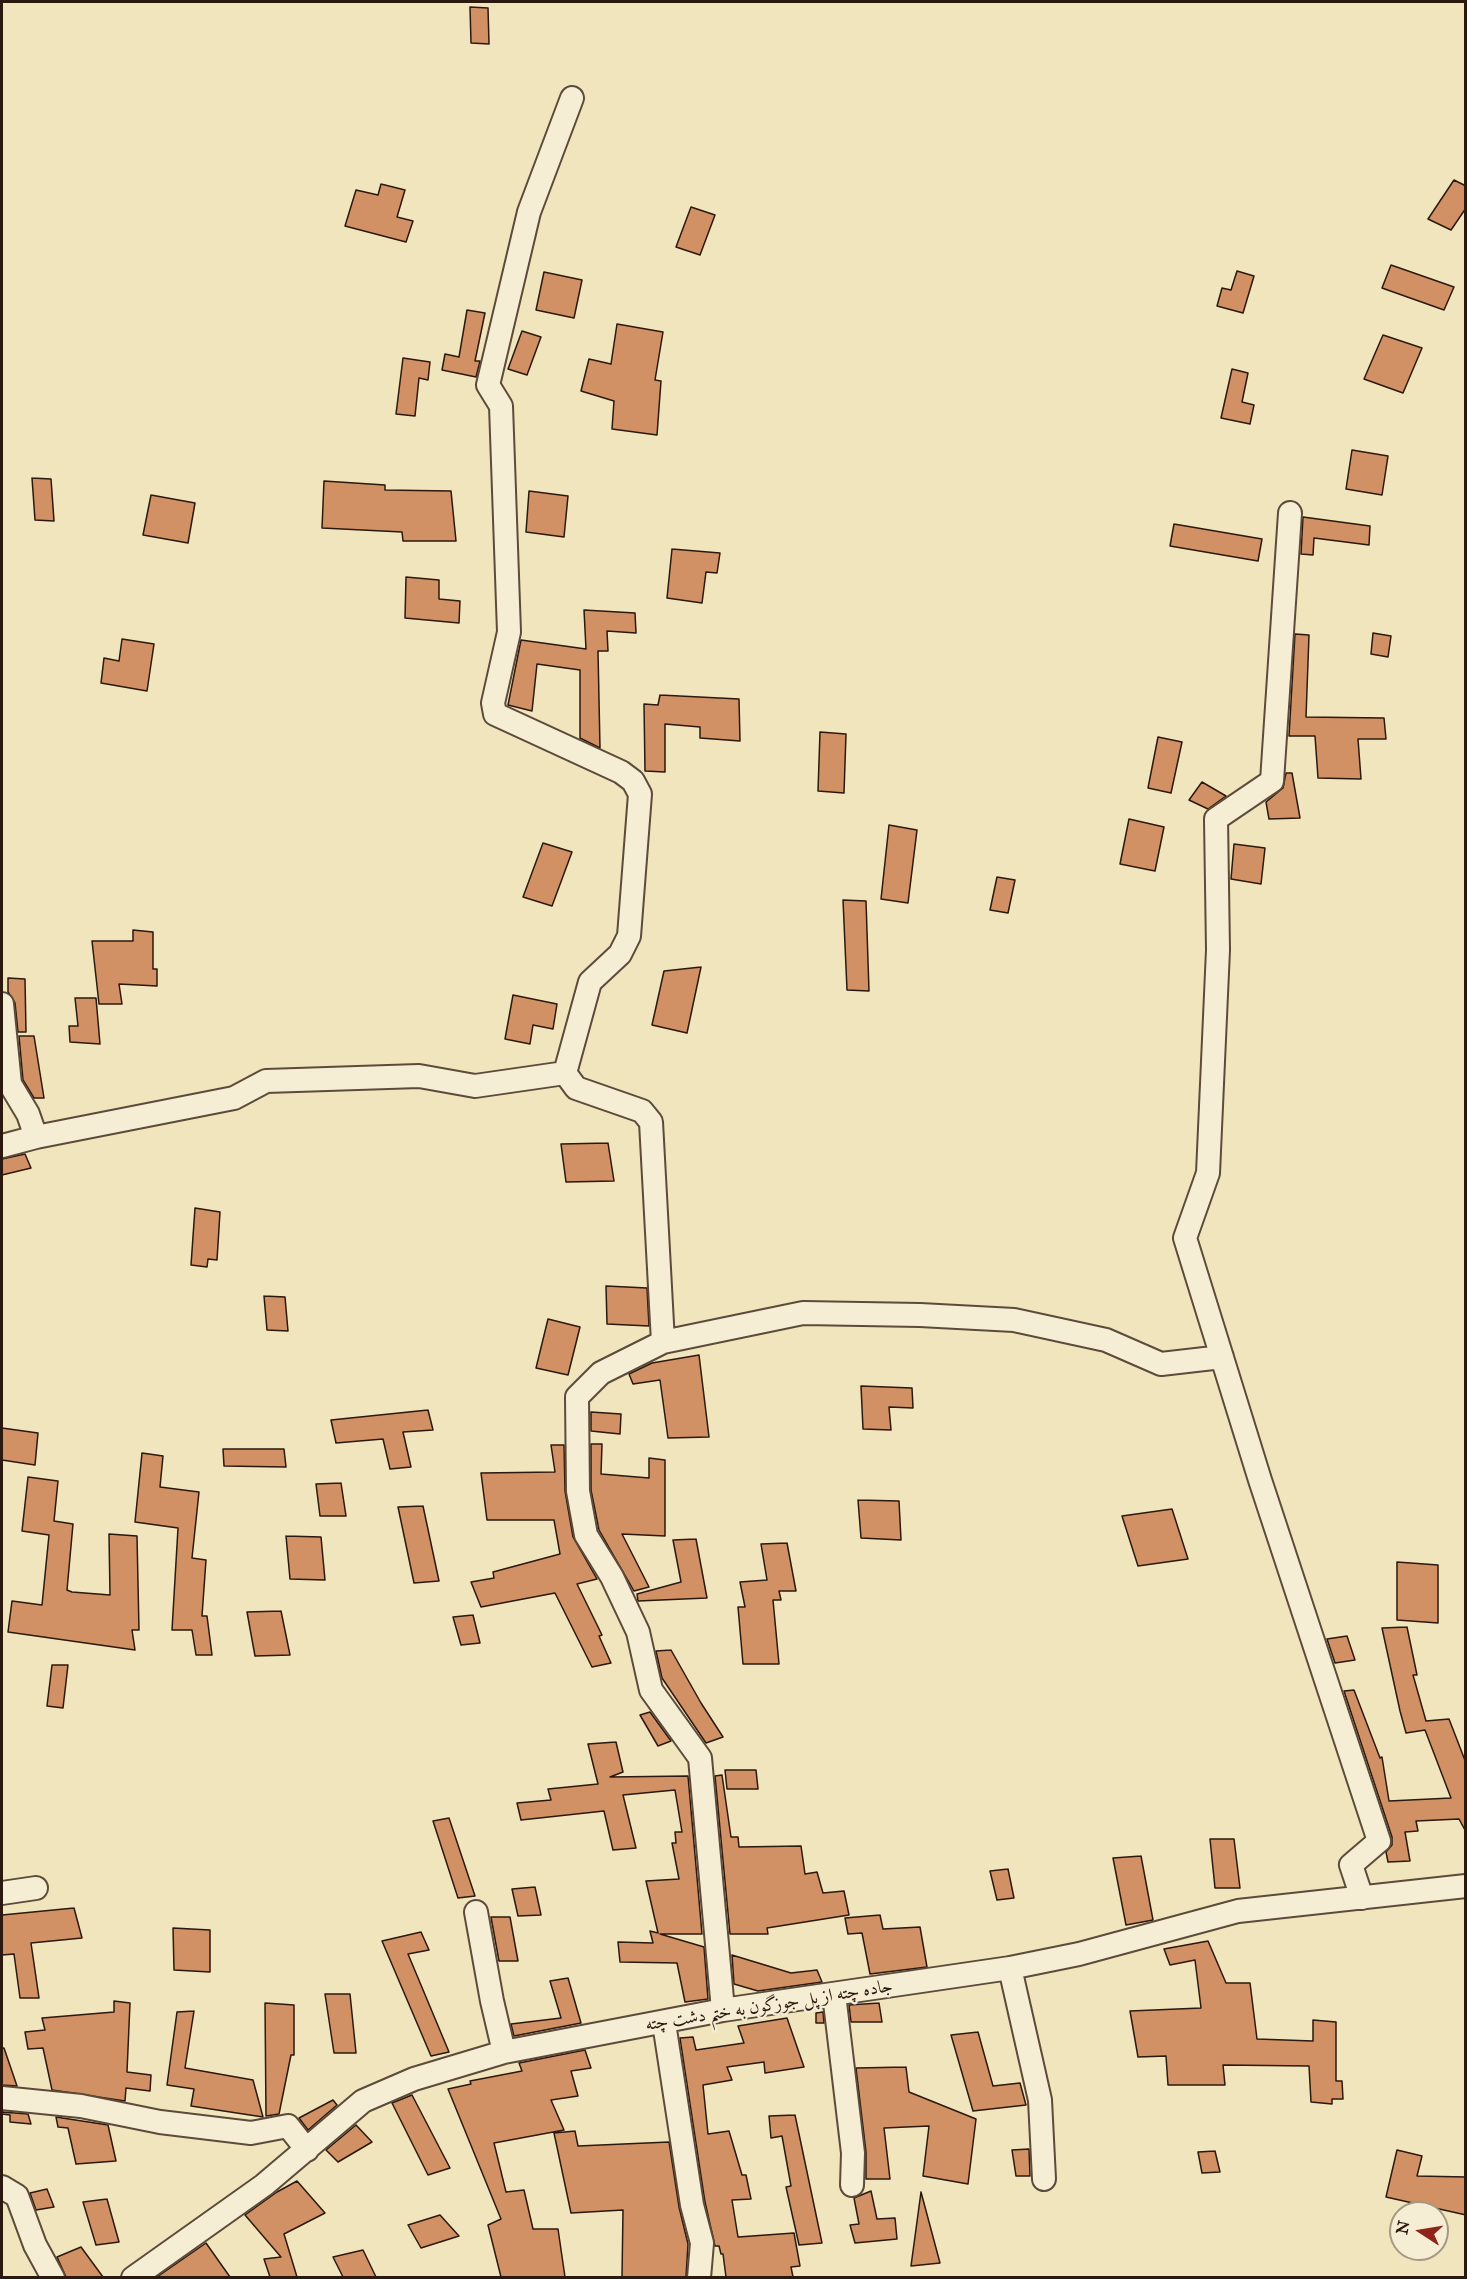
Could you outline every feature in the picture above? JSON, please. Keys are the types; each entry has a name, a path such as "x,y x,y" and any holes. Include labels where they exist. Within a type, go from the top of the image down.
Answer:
{"street":[{"path":"572,98 530,212 488,385 501,406 509,632 493,703 495,714 621,772 633,781 640,794 629,936 620,954 590,982 566,1073 576,1088 642,1111 651,1122 663,1342"},
{"path":"1290,513 1272,781 1216,819 1218,950 1208,1173 1185,1238 1378,1841 1351,1865 1362,1898"},
{"path":"2,1004 10,1084 28,1113 36,1137"},
{"path":"2,1146 36,1137 234,1098 266,1081 419,1076 475,1086 566,1073"},
{"path":"723,2010 700,1758 651,1690 638,1632 612,1577 586,1535 578,1491 577,1397 601,1373 663,1342 803,1314 920,1315 1014,1320 1106,1340 1161,1364 1222,1357"},
{"name":"جاده چته از پل جوزگون به ختم دشت چته","path":"133,2277 264,2185 363,2101 414,2079 504,2052 723,2010 1010,1968 1079,1954 1238,1911 1466,1886"},
{"path":"2,1893 36,1888"},
{"path":"476,1912 504,2052"},
{"path":"1010,1968 1040,2100 1044,2179"},
{"path":"834,1994 853,2153 852,2186"},
{"path":"664,2023 692,2205 702,2243 699,2277"},
{"path":"2,2098 81,2106 160,2122 252,2133 288,2126 307,2150"},
{"path":"2,2187 17,2196 35,2245 53,2277"}],"building":[{"path":"470,7 488,8 489,44 471,43"},
{"path":"1454,180 1466,186 1466,208 1451,230 1428,219"},
{"path":"381,184 405,190 397,217 413,221 406,242 345,226 356,190 378,195"},
{"path":"691,207 715,215 700,255 676,247"},
{"path":"1391,265 1454,287 1444,310 1382,288"},
{"path":"1237,271 1254,276 1243,313 1217,306 1222,288 1231,290"},
{"path":"544,272 582,280 574,318 536,310"},
{"path":"467,310 485,313 475,361 480,361 476,377 442,370 445,354 459,357"},
{"path":"617,324 663,332 655,380 661,381 657,435 612,429 614,401 581,391 589,359 611,364"},
{"path":"522,331 541,337 527,375 508,369"},
{"path":"1383,335 1422,348 1403,393 1364,379"},
{"path":"403,358 430,362 428,380 419,378 415,416 396,414"},
{"path":"1232,369 1248,373 1242,402 1254,405 1250,424 1221,418"},
{"path":"1352,450 1388,456 1382,495 1346,489"},
{"path":"32,478 51,479 54,521 35,520"},
{"path":"324,481 385,485 385,490 451,491 456,541 403,541 402,532 322,528"},
{"path":"529,491 568,496 564,537 526,532"},
{"path":"151,495 195,503 188,543 143,535"},
{"path":"1303,517 1370,526 1369,545 1314,538 1313,555 1301,554"},
{"path":"1174,524 1262,539 1258,561 1170,546"},
{"path":"672,549 720,553 717,573 706,572 702,603 667,598"},
{"path":"406,577 439,580 439,599 460,601 459,623 405,618"},
{"path":"584,610 635,613 636,633 607,631 608,651 598,651 600,748 580,738 580,670 537,664 532,711 508,705 521,640 586,649"},
{"path":"1373,633 1391,636 1388,657 1371,654"},
{"path":"1295,634 1309,635 1306,717 1384,718 1386,739 1358,739 1361,779 1318,778 1315,736 1289,736"},
{"path":"122,639 154,644 147,691 101,683 104,658 119,661"},
{"path":"660,695 739,699 740,741 700,738 700,727 665,724 665,772 645,771 644,704 658,705"},
{"path":"820,732 846,734 844,793 818,791"},
{"path":"1158,737 1182,742 1171,793 1148,788"},
{"path":"1286,773 1292,773 1300,818 1269,819 1266,802 1283,788"},
{"path":"1202,782 1226,796 1208,809 1189,800"},
{"path":"1129,819 1164,827 1155,871 1120,864"},
{"path":"889,825 917,830 908,903 881,899"},
{"path":"543,843 572,852 552,906 523,897"},
{"path":"1234,844 1265,848 1261,884 1231,879"},
{"path":"997,877 1015,880 1008,913 990,910"},
{"path":"843,900 866,901 869,991 847,990"},
{"path":"133,930 153,932 153,969 157,969 157,986 119,984 122,1004 99,1004 92,941 133,941"},
{"path":"701,967 687,1033 652,1025 664,971"},
{"path":"8,978 25,979 26,1032 18,1032 15,1003 8,992"},
{"path":"513,995 557,1004 553,1029 533,1025 530,1044 505,1039"},
{"path":"75,998 96,998 100,1044 70,1042 69,1026 78,1026"},
{"path":"19,1036 34,1036 44,1098 34,1098 23,1080"},
{"path":"608,1143 614,1181 566,1182 561,1144"},
{"path":"25,1154 31,1168 2,1175 2,1159"},
{"path":"195,1208 220,1212 217,1260 208,1259 207,1267 191,1265"},
{"path":"606,1286 647,1288 649,1326 607,1324"},
{"path":"264,1296 285,1297 288,1331 267,1330"},
{"path":"548,1319 580,1327 568,1375 536,1368"},
{"path":"699,1355 709,1437 668,1438 660,1380 633,1384 629,1374 652,1363"},
{"path":"861,1386 912,1388 913,1408 889,1407 891,1430 863,1429"},
{"path":"428,1410 433,1430 403,1432 411,1467 390,1469 383,1439 336,1443 331,1420"},
{"path":"591,1412 621,1414 620,1434 591,1431"},
{"path":"2,1428 38,1433 35,1465 2,1460"},
{"path":"591,1444 602,1444 601,1474 649,1478 649,1458 665,1460 665,1536 622,1534 649,1587 634,1591 599,1530 591,1490"},
{"path":"551,1445 564,1445 565,1491 573,1537 597,1579 577,1584 602,1635 599,1636 611,1663 592,1667 555,1593 481,1607 471,1582 494,1578 493,1572 560,1554 554,1520 487,1520 481,1473 555,1472"},
{"path":"223,1449 284,1449 286,1467 224,1466"},
{"path":"142,1453 163,1456 160,1487 199,1492 192,1558 206,1560 202,1616 207,1616 212,1655 196,1655 192,1630 172,1630 178,1528 135,1522"},
{"path":"28,1477 58,1481 54,1521 73,1524 67,1590 110,1595 109,1534 137,1536 139,1630 132,1630 135,1650 8,1632 12,1601 42,1605 49,1535 22,1531"},
{"path":"341,1483 346,1516 320,1516 316,1484"},
{"path":"858,1500 899,1501 901,1540 861,1538"},
{"path":"423,1506 439,1581 414,1583 398,1507"},
{"path":"1172,1509 1188,1559 1138,1566 1122,1516"},
{"path":"286,1536 321,1537 325,1580 290,1579"},
{"path":"696,1539 707,1598 638,1601 637,1594 681,1582 673,1540"},
{"path":"787,1543 796,1591 779,1591 781,1600 773,1600 779,1664 743,1664 738,1607 745,1607 740,1582 767,1580 761,1544"},
{"path":"1397,1562 1438,1565 1438,1623 1397,1620"},
{"path":"281,1611 290,1655 255,1656 247,1612"},
{"path":"473,1615 480,1643 461,1645 453,1617"},
{"path":"1407,1627 1417,1675 1413,1675 1426,1721 1449,1719 1466,1763 1466,1832 1459,1819 1416,1821 1418,1831 1405,1832 1410,1861 1388,1862 1386,1852 1392,1845 1392,1837 1344,1691 1354,1690 1380,1758 1382,1757 1389,1801 1451,1798 1425,1730 1406,1733 1400,1711 1382,1628"},
{"path":"1347,1636 1355,1660 1335,1663 1327,1639"},
{"path":"671,1650 723,1737 706,1743 662,1678 656,1651"},
{"path":"52,1665 68,1665 63,1708 47,1706"},
{"path":"650,1712 671,1741 658,1746 640,1715"},
{"path":"616,1742 623,1772 610,1777 688,1776 702,1934 660,1934 704,1947 708,1999 685,2002 677,1963 620,1962 618,1942 653,1943 650,1931 658,1933 646,1881 679,1879 672,1843 676,1843 675,1832 682,1832 675,1790 623,1795 636,1848 613,1850 604,1811 521,1820 517,1803 551,1800 548,1789 598,1784 588,1744"},
{"path":"725,1770 756,1770 758,1789 727,1789"},
{"path":"722,1775 731,1837 738,1837 739,1847 801,1846 805,1874 817,1872 823,1893 844,1891 849,1915 767,1928 768,1934 730,1934 715,1776"},
{"path":"449,1818 475,1896 458,1898 433,1821"},
{"path":"1210,1839 1234,1839 1240,1888 1215,1888"},
{"path":"1141,1856 1153,1920 1126,1925 1113,1858"},
{"path":"1008,1869 1014,1898 997,1900 990,1871"},
{"path":"535,1887 541,1915 518,1916 512,1889"},
{"path":"74,1908 82,1938 31,1943 39,1998 20,1998 14,1954 2,1955 2,1915"},
{"path":"880,1915 883,1929 920,1927 927,1967 870,1974 862,1933 848,1934 845,1918"},
{"path":"491,1917 510,1917 518,1961 499,1961"},
{"path":"173,1928 210,1930 210,1972 174,1970"},
{"path":"421,1932 429,1950 408,1954 449,2052 431,2056 382,1941"},
{"path":"1208,1941 1226,1983 1250,1983 1257,2039 1313,2041 1313,2020 1336,2022 1336,2081 1342,2081 1343,2099 1332,2099 1332,2104 1311,2102 1309,2066 1223,2065 1225,2085 1168,2085 1166,2056 1138,2057 1130,2011 1201,2008 1195,1960 1170,1965 1164,1949"},
{"path":"732,1955 791,1973 817,1970 822,1982 758,1991 734,1984"},
{"path":"568,1978 581,2023 514,2036 511,2024 561,2018 550,1981"},
{"path":"325,1994 350,1994 356,2053 334,2053"},
{"path":"114,2001 130,2003 127,2072 151,2075 150,2091 126,2088 125,2101 52,2090 43,2048 28,2049 25,2032 45,2030 42,2018 114,2012"},
{"path":"265,2003 294,2005 294,2055 291,2055 279,2114 266,2116"},
{"path":"879,2003 882,2022 851,2022 849,2005"},
{"path":"194,2011 185,2068 253,2080 263,2117 191,2106 194,2089 167,2085 177,2012"},
{"path":"823,2012 824,2023 816,2023 816,2013"},
{"path":"787,2018 804,2067 765,2073 764,2062 727,2067 732,2080 703,2085 708,2134 729,2131 742,2175 746,2175 751,2199 732,2200 738,2237 794,2233 800,2266 791,2267 793,2277 726,2277 723,2254 719,2246 715,2246 705,2202 680,2038 693,2037 696,2050 744,2043 738,2026"},
{"path":"978,2032 993,2086 1020,2083 1026,2105 973,2111 951,2035"},
{"path":"2,2048 4,2048 17,2086 2,2085"},
{"path":"585,2050 591,2068 571,2071 578,2096 551,2100 564,2130 494,2143 506,2192 524,2190 533,2229 558,2229 565,2277 501,2277 488,2225 501,2219 448,2089 471,2084 470,2081 522,2071 519,2063"},
{"path":"906,2067 909,2092 976,2119 968,2184 923,2176 929,2126 884,2128 890,2179 866,2179 866,2152 856,2068"},
{"path":"412,2095 450,2168 428,2175 392,2103"},
{"path":"333,2100 337,2105 308,2130 299,2118"},
{"path":"2,2112 28,2114 31,2124 10,2122 10,2115 2,2114"},
{"path":"795,2115 822,2243 799,2245 786,2187 791,2186 782,2136 771,2138 769,2116"},
{"path":"56,2117 108,2125 116,2161 76,2164 68,2128 58,2127"},
{"path":"356,2125 372,2142 338,2162 326,2150"},
{"path":"575,2131 578,2146 669,2142 679,2207 688,2244 686,2277 622,2277 623,2210 571,2213 554,2133"},
{"path":"1029,2149 1030,2176 1016,2176 1012,2150"},
{"path":"1397,2150 1422,2156 1417,2176 1466,2177 1466,2215 1449,2211 1449,2201 1404,2201 1386,2197"},
{"path":"1215,2151 1220,2172 1202,2173 1198,2152"},
{"path":"297,2181 325,2213 284,2234 297,2277 270,2277 264,2259 281,2257 245,2215"},
{"path":"47,2189 54,2207 36,2210 30,2193"},
{"path":"871,2191 877,2219 895,2218 897,2239 855,2243 850,2225 859,2224 854,2198"},
{"path":"921,2192 940,2263 911,2266"},
{"path":"107,2199 119,2242 96,2245 83,2202"},
{"path":"440,2215 459,2236 421,2248 408,2225"},
{"path":"206,2243 230,2277 157,2277"},
{"path":"81,2247 103,2277 66,2277 57,2257"},
{"path":"363,2250 376,2277 343,2277 333,2257"}]}
